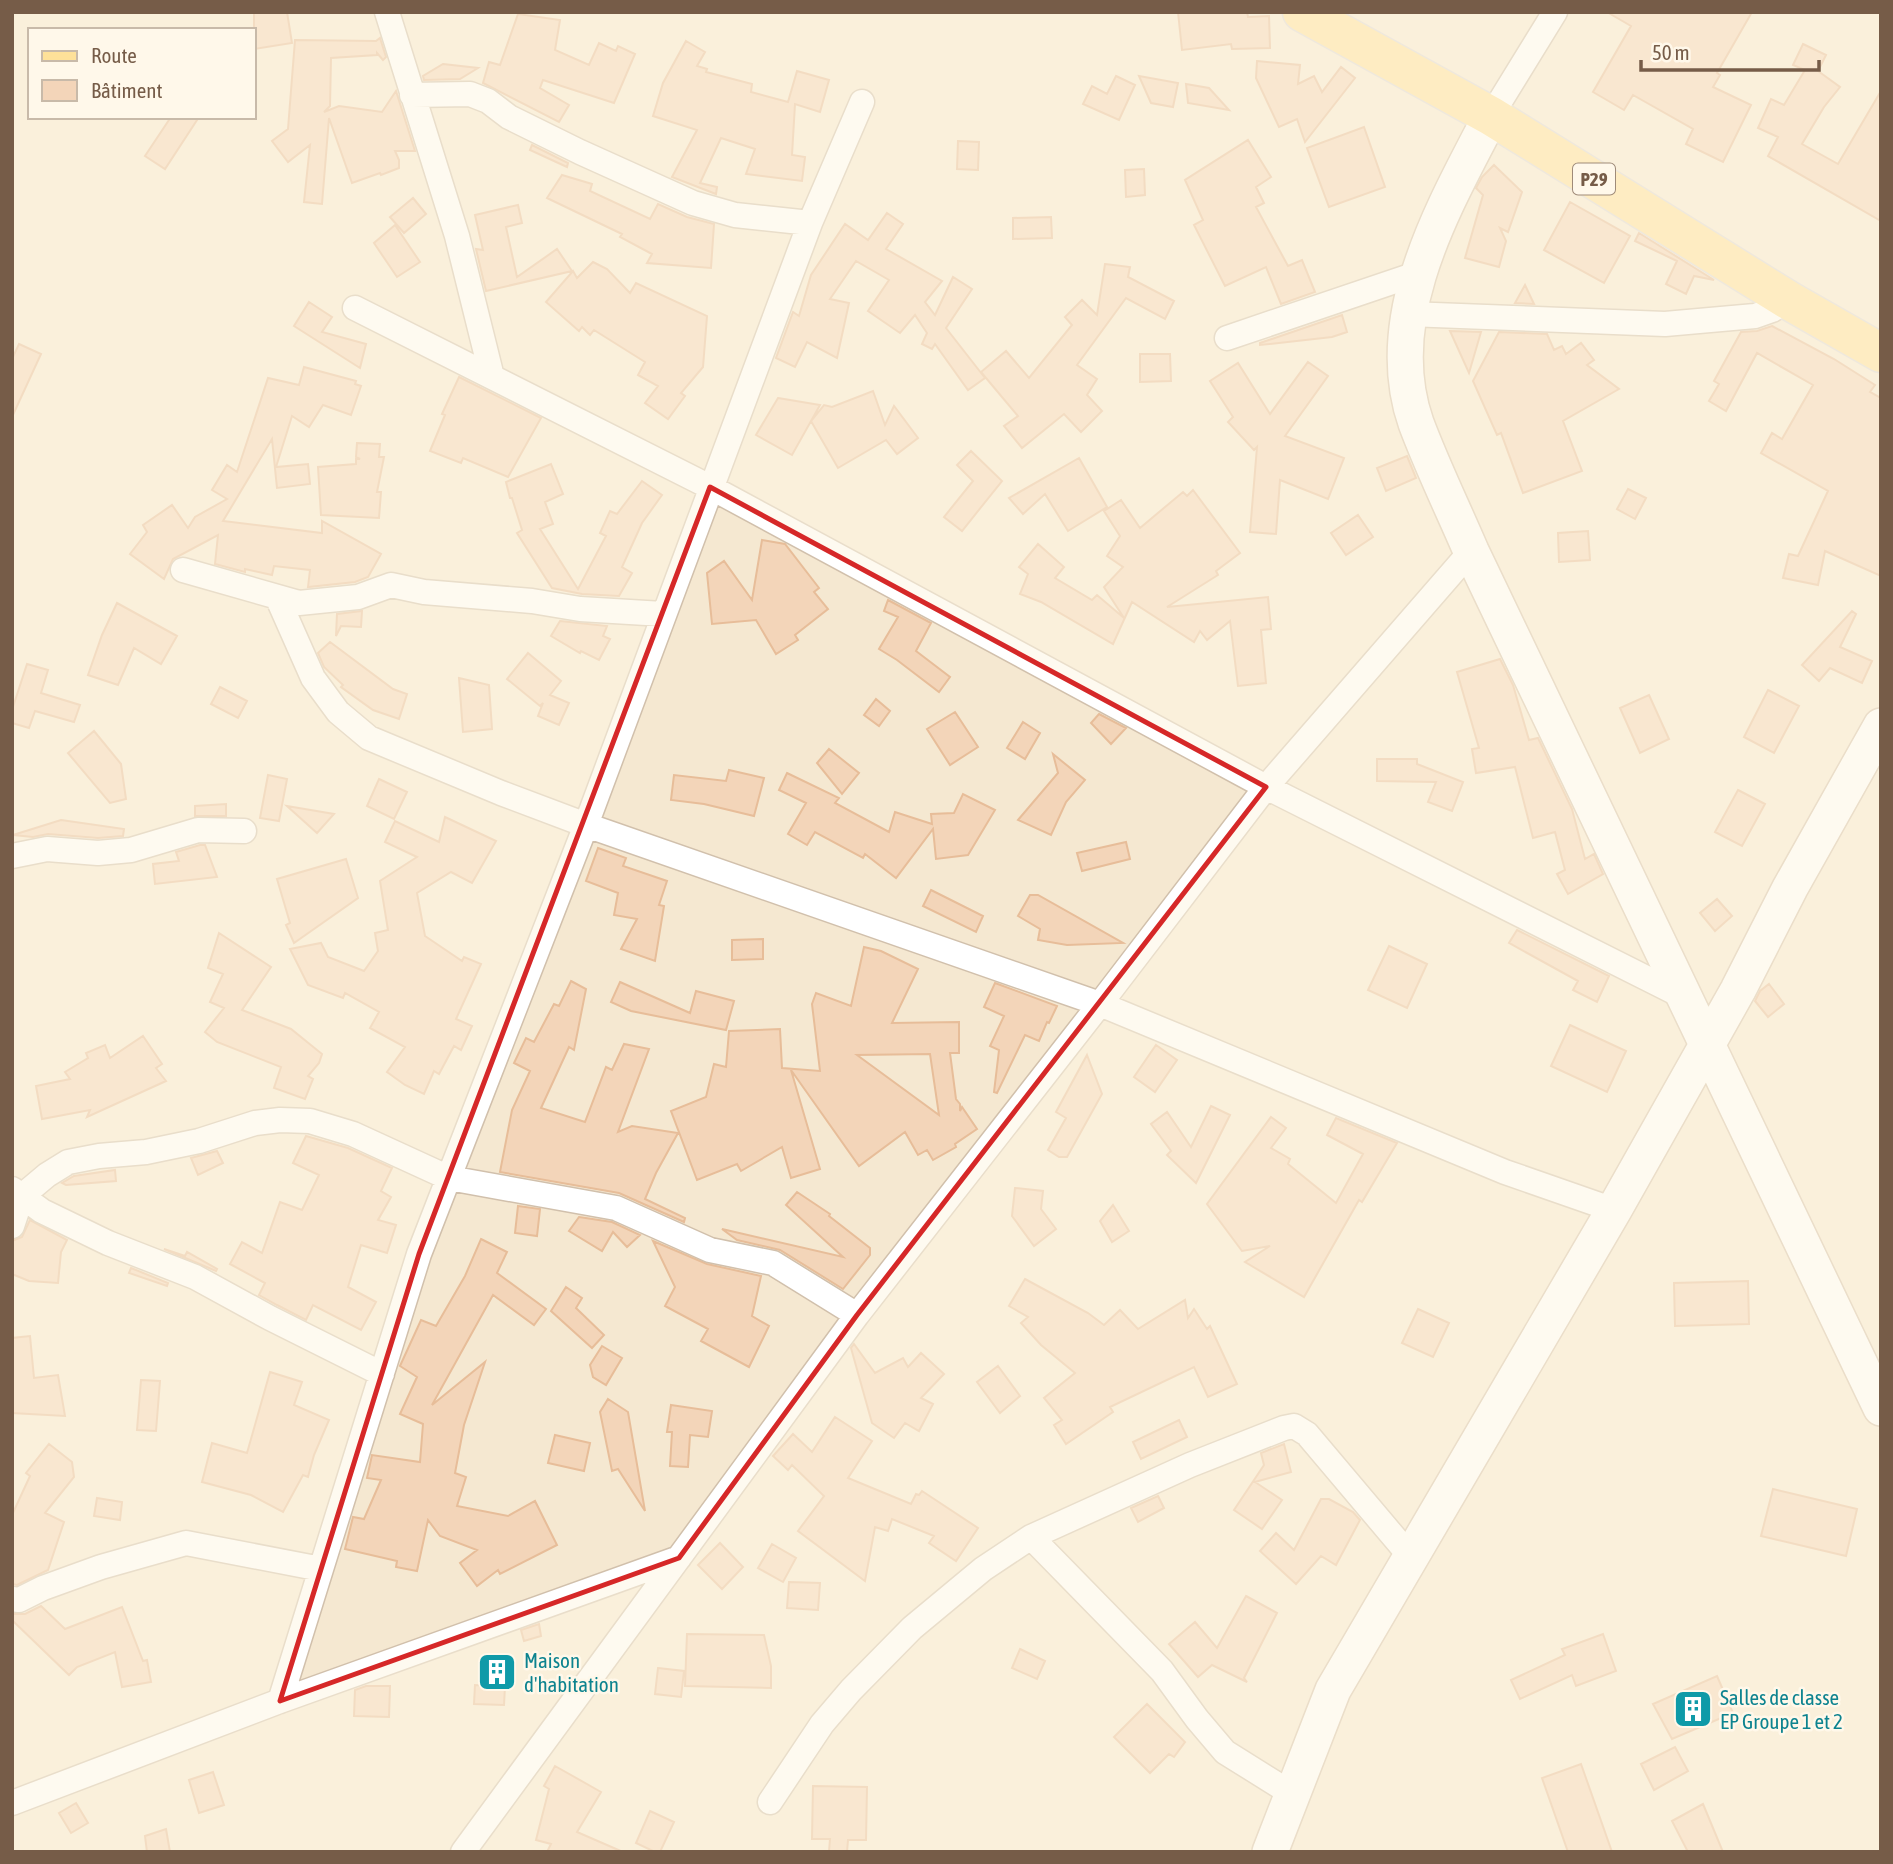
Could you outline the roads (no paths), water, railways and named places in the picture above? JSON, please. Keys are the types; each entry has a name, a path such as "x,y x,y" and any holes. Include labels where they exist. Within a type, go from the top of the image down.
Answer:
{"main road":[{"name":"P29","path":"1302,12 1491,116 1788,300 1881,354"}],"street":[{"path":"387,12 457,236 492,377"},
{"path":"1555,12 1491,116 1454,186 1419,273 1408,314 1405,366 1416,421 1471,551 1684,998 1870,1360 1881,1408"},
{"path":"412,95 470,94 488,101 509,117 580,152 693,203 735,215 810,223"},
{"path":"280,1701 419,1254 586,825 810,223 863,102"},
{"path":"1227,338 1419,273"},
{"path":"1408,314 1665,324 1755,316 1788,300"},
{"path":"355,308 710,486 1266,788 1684,998"},
{"path":"463,1852 857,1315 1266,788 1471,551"},
{"path":"184,570 299,603 358,597 391,585 424,592 532,601 580,609 663,614"},
{"path":"278,598 313,678 338,712 369,738 586,825 1100,1004 1505,1172 1614,1210"},
{"path":"1270,1852 1333,1690 1614,1210 1881,726"},
{"path":"12,856 47,849 98,853 131,850 198,830 244,831"},
{"path":"17,1193 68,1162 146,1152 199,1141 255,1123 280,1120 310,1122 353,1134 449,1178 616,1208 710,1250 773,1263 857,1315"},
{"path":"12,1226 17,1193"},
{"path":"17,1193 42,1211 108,1243 195,1277 382,1374"},
{"path":"770,1802 822,1724 868,1672 912,1628 982,1569 1031,1537 1190,1465 1284,1428 1294,1426 1307,1434 1410,1556"},
{"path":"1031,1537 1161,1671 1196,1719 1225,1752 1294,1795"},
{"path":"12,1599 19,1600 43,1588 101,1567 186,1543 321,1569"},
{"path":"12,1802 280,1701 679,1558"}],"place":[{"name":"Maison d'habitation","path":"497,1672"},
{"name":"Salles de classe EP Groupe 1 et 2","path":"1693,1709"}]}
